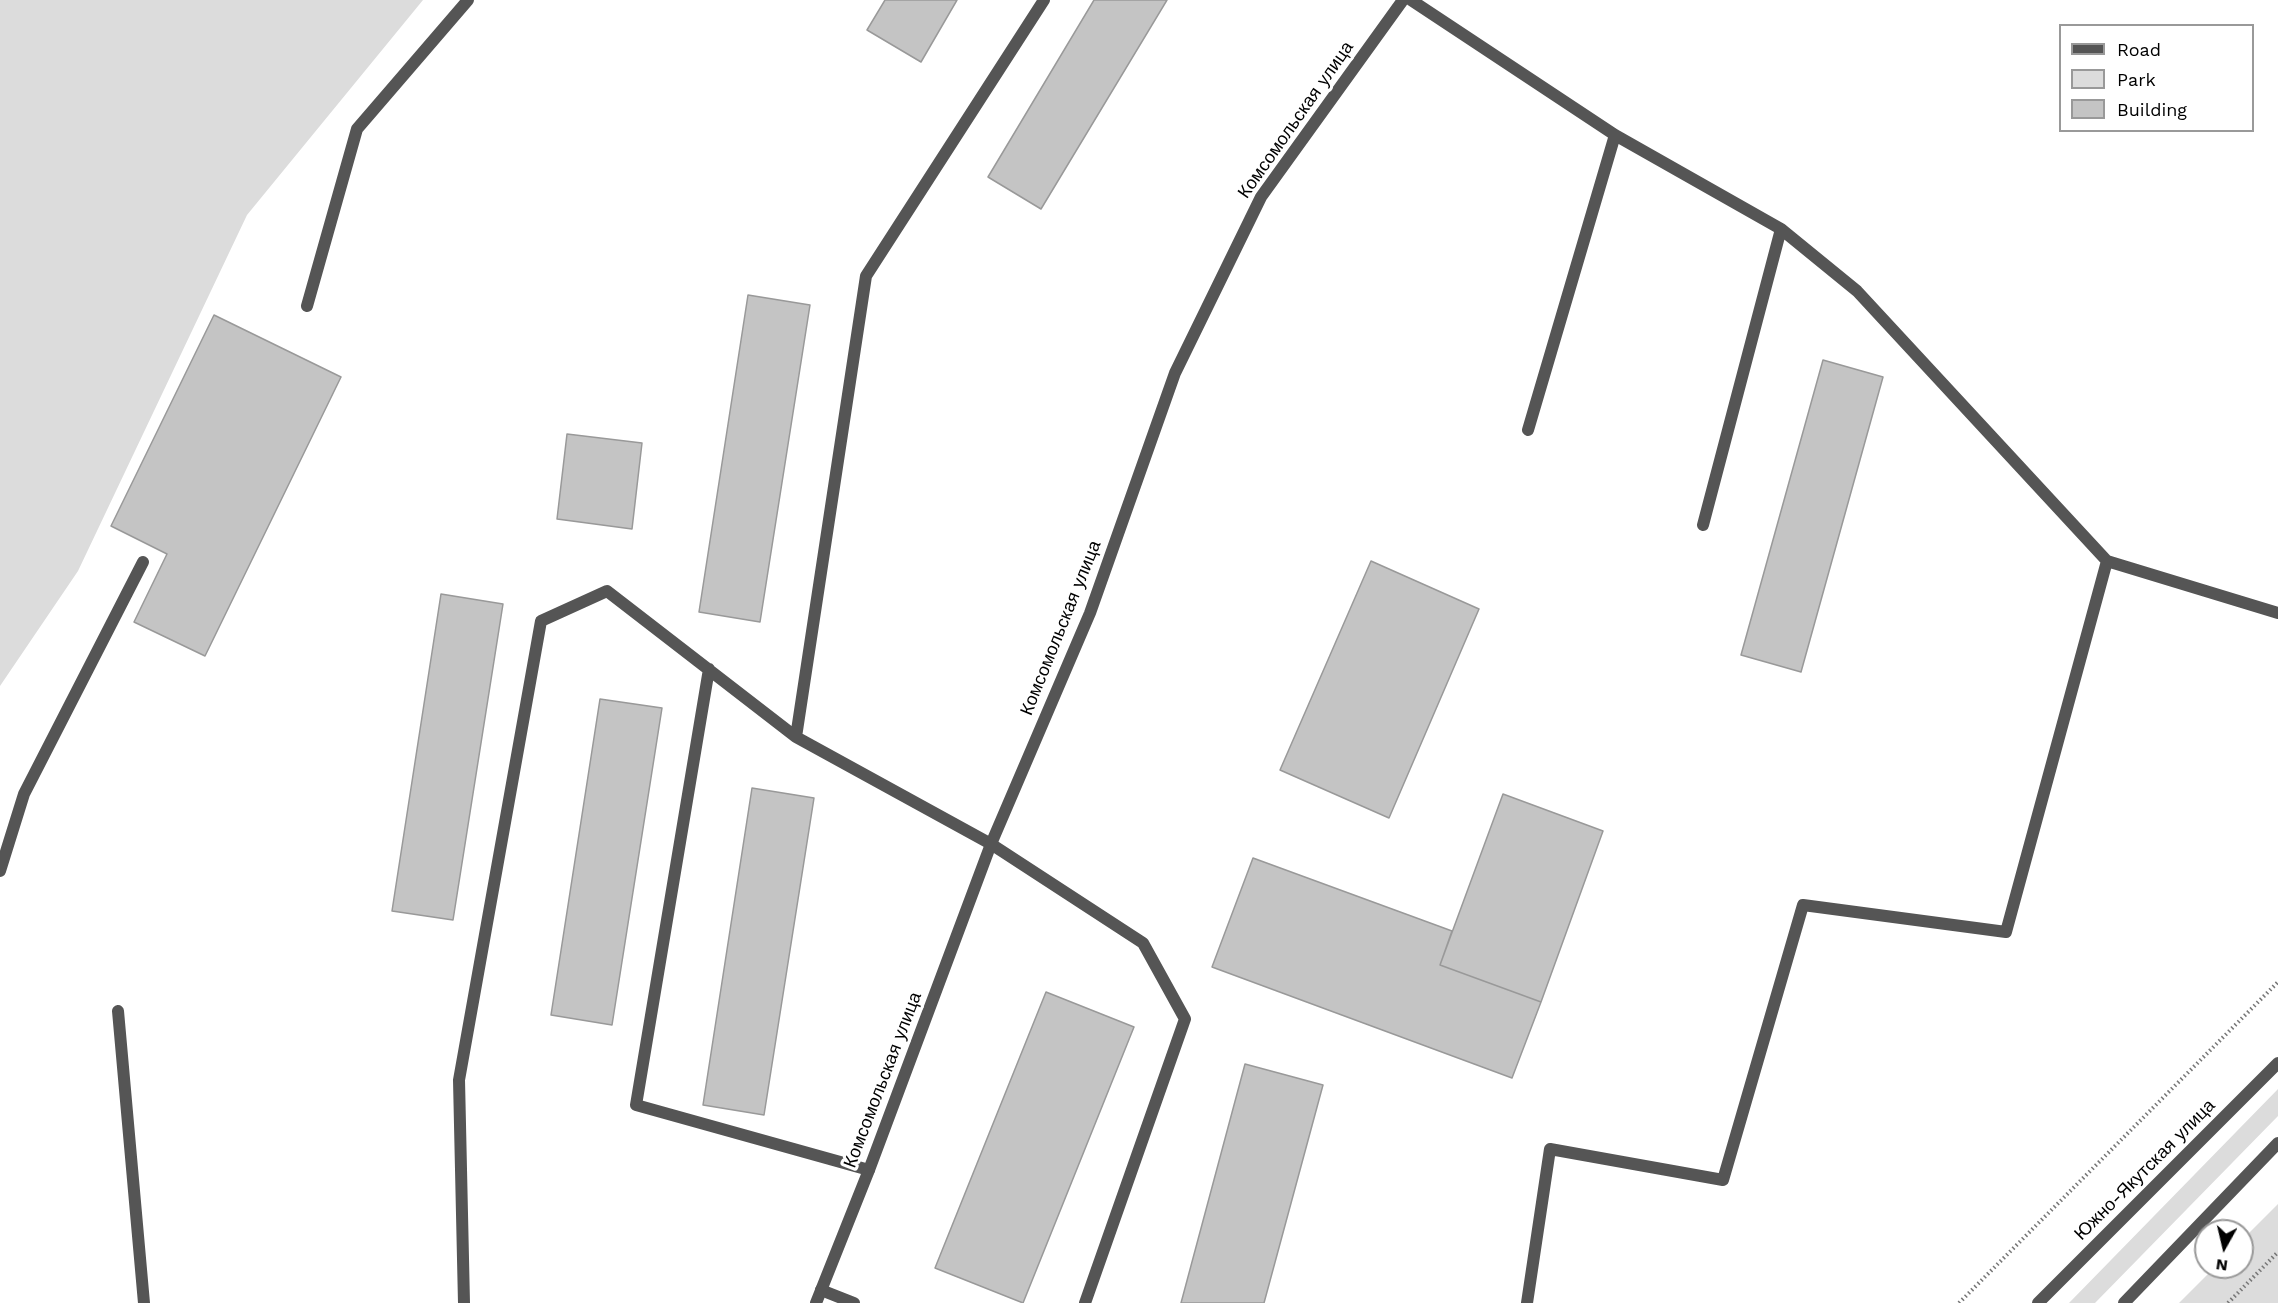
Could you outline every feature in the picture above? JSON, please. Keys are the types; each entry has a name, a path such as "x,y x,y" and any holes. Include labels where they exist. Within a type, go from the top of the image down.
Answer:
{"street":[{"path":"307,306 357,129 468,0"},
{"path":"796,737 866,276 1044,0"},
{"name":"Комсомольская улица","path":"816,1303 869,1170 991,844 1090,613 1180,363 1261,197 1403,0"},
{"path":"1411,0 1615,135 1781,229 1857,291 2107,561 2278,613"},
{"path":"1528,430 1615,135"},
{"path":"1703,525 1781,229"},
{"path":"0,872 24,795 143,561"},
{"path":"1527,1303 1550,1149 1723,1180 1803,905 2006,932 2107,561"},
{"path":"464,1303 459,1080 541,621 607,591 796,737 991,844 1143,943 1185,1019 1085,1303"},
{"path":"708,669 636,1105 869,1170"},
{"path":"118,1011 144,1303"},
{"name":"Южно-Якутская улица","path":"2038,1303 2278,1063"},
{"path":"2124,1303 2278,1143"},
{"path":"821,1290 854,1303"}],"path":[{"path":"1959,1303 2278,982"},
{"path":"2228,1303 2278,1252"}],"green space":[{"path":"0,0 423,0 247,215 78,571 0,686"},
{"path":"2278,1089 2278,1116 2095,1303 2069,1303"},
{"path":"2278,1204 2278,1303 2179,1303 2203,1279 2254,1279 2254,1228"}],"building":[{"path":"885,0 957,0 921,62 867,30"},
{"path":"1094,0 1167,0 1041,209 988,177"},
{"path":"748,295 810,305 760,622 699,612"},
{"path":"214,315 341,377 205,656 134,622 167,554 111,526"},
{"path":"1823,360 1883,377 1801,672 1741,655"},
{"path":"567,434 642,443 632,529 557,519"},
{"path":"1371,561 1479,609 1389,818 1280,770"},
{"path":"441,594 503,604 453,920 392,911"},
{"path":"600,699 662,708 612,1025 551,1015"},
{"path":"752,788 814,798 764,1115 703,1105"},
{"path":"1503,794 1603,831 1541,1002 1440,965"},
{"path":"1253,858 1452,931 1440,965 1541,1002 1512,1078 1212,967"},
{"path":"1046,992 1134,1027 1023,1303 935,1268"},
{"path":"1245,1064 1323,1085 1264,1303 1181,1303"}]}
